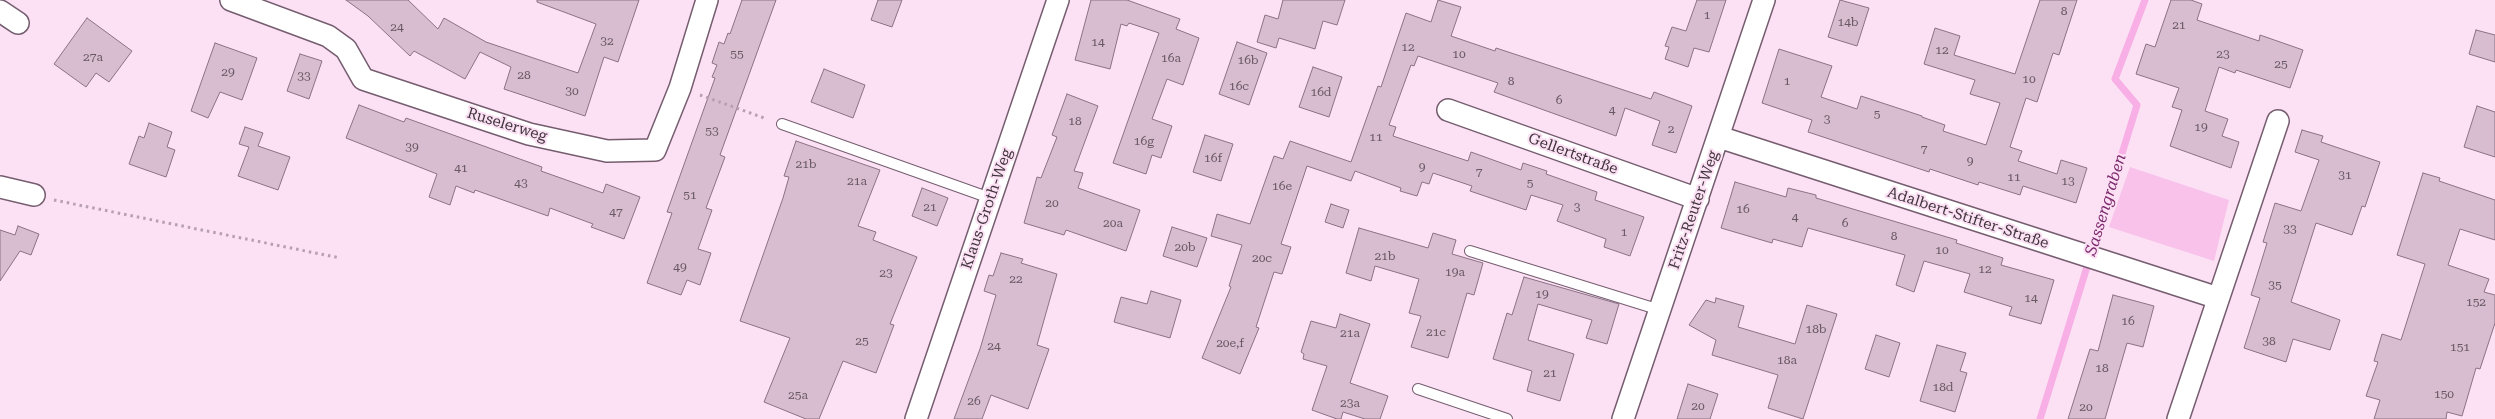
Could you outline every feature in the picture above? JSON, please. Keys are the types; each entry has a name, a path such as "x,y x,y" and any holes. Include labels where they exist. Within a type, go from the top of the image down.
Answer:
{"street":[{"name":"Ruselerweg","path":"231,0 328,36 346,49 363,79 530,134 607,151 655,150 680,88 707,0"},
{"name":"Klaus-Groth-Weg","path":"916,419 1058,0"},
{"name":"Fritz-Reuter-Weg","path":"1623,419 1764,0"},
{"path":"0,11 18,23"},
{"name":"Gellertstraße","path":"1448,110 1698,199"},
{"path":"2178,419 2278,121"},
{"name":"Adalbert-Stifter-Straße","path":"1719,137 2218,298"},
{"path":"0,188 34,195"}],"lane":[{"path":"782,124 990,198"},
{"path":"1470,252 1660,310"},
{"path":"1418,389 1507,419"}],"path":[{"path":"680,88 782,124"},
{"path":"34,195 340,258"}],"shaded area":[{"path":"2130,167 2229,200 2214,261 2109,227"}],"building":[{"path":"346,0 408,0 438,29 444,18 486,42 578,73 596,24 537,2 537,0 639,0 618,62 604,57 585,116 504,89 511,67 480,52 465,79 414,51 410,56 368,16"},
{"path":"742,0 776,0 720,155 725,157 706,208 712,210 698,249 711,253 700,285 687,280 681,295 647,283 672,213 667,212 715,78 712,77 717,65 712,63 719,42 724,44 728,33 730,34"},
{"path":"878,0 902,0 892,27 871,20"},
{"path":"1091,0 1127,0 1180,19 1176,29 1199,38 1183,85 1167,79 1152,119 1172,126 1161,158 1152,155 1146,174 1113,163 1159,33 1129,23 1127,26 1121,24 1110,69 1075,60"},
{"path":"1283,0 1345,0 1337,25 1323,21 1315,49 1279,38 1276,48 1257,42 1265,15 1278,19"},
{"path":"1438,0 1461,7 1451,36 1495,51 1496,48 1651,99 1654,92 1692,106 1676,153 1652,145 1660,121 1625,108 1616,136 1494,92 1498,83 1418,56 1414,66 1411,65 1389,125 1396,127 1393,136 1468,161 1471,152 1521,170 1523,163 1547,171 1546,174 1597,192 1595,200 1644,217 1630,256 1604,247 1606,239 1557,221 1563,205 1531,195 1526,210 1470,191 1472,186 1433,173 1429,184 1422,182 1417,196 1400,191 1401,188 1355,171 1351,181 1307,166 1281,244 1291,247 1282,274 1274,272 1256,327 1259,328 1240,374 1202,358 1231,287 1229,286 1242,245 1211,236 1217,214 1250,224 1274,156 1283,159 1290,141 1351,162 1378,86 1381,87 1406,13 1431,22"},
{"path":"1697,0 1726,0 1709,52 1694,48 1688,67 1665,59 1669,47 1665,46 1672,27 1686,31"},
{"path":"1840,0 1869,8 1857,46 1828,37"},
{"path":"2040,0 2077,0 2059,55 2053,53 2037,102 2026,98 2010,147 2022,151 2018,161 2057,174 2061,160 2087,168 2076,203 2023,186 2020,195 1979,182 1978,185 1930,169 1929,172 1808,132 1812,120 1762,103 1779,49 1832,66 1821,97 1857,109 1861,96 1945,125 1943,131 1986,145 2000,103 1970,94 1975,80 1924,64 1935,28 1960,36 1954,55 2015,74"},
{"path":"2171,0 2191,0 2202,4 2197,20 2259,41 2260,35 2303,50 2290,88 2236,70 2235,73 2219,67 2205,111 2228,119 2222,136 2239,142 2231,168 2170,146 2182,110 2172,107 2179,88 2136,74 2146,44 2155,47"},
{"path":"87,18 132,51 109,82 96,73 86,87 54,64"},
{"path":"2476,30 2495,35 2495,62 2469,54"},
{"path":"1237,42 1267,53 1249,105 1219,94"},
{"path":"215,43 257,58 242,100 220,92 208,118 191,111"},
{"path":"300,54 322,61 309,99 287,91"},
{"path":"1313,67 1342,77 1329,117 1299,107"},
{"path":"824,69 865,85 853,118 811,102"},
{"path":"1067,94 1098,106 1074,171 1083,173 1078,188 1140,210 1126,251 1066,230 1064,235 1024,223 1037,177 1041,178 1057,137 1052,135"},
{"path":"359,105 404,122 406,118 542,167 541,171 603,193 606,184 640,197 624,239 591,227 593,224 550,208 548,216 475,190 474,193 456,186 450,205 429,197 437,174 346,138"},
{"path":"2477,106 2495,112 2495,157 2464,147"},
{"path":"149,123 172,132 167,147 175,150 166,177 129,164 139,136 144,138"},
{"path":"245,127 263,133 258,146 290,157 278,190 238,176 249,147 239,144"},
{"path":"2302,130 2323,136 2321,142 2380,162 2365,207 2362,206 2352,235 2316,223 2291,302 2340,320 2330,350 2293,339 2286,362 2244,348 2260,298 2251,295 2267,243 2263,242 2275,203 2301,211 2319,160 2295,152"},
{"path":"1205,135 1233,144 1221,181 1193,172"},
{"path":"796,141 880,170 858,226 876,232 873,240 917,257 890,324 894,325 876,373 843,361 819,419 806,419 764,402 790,338 740,321 783,198 789,177 784,176"},
{"path":"2423,173 2440,178 2439,181 2495,200 2495,240 2460,229 2448,265 2489,279 2484,292 2495,295 2495,323 2480,369 2476,368 2462,416 2447,412 2446,419 2374,419 2380,400 2366,396 2378,362 2374,361 2382,334 2401,340 2425,264 2397,255"},
{"path":"1735,182 1786,197 1788,188 1816,195 1816,198 1957,240 1956,243 2003,258 2001,265 2054,280 2041,324 2009,315 2012,307 1964,292 1970,274 1924,261 1914,292 1896,285 1905,255 1808,228 1802,247 1773,239 1772,243 1721,228"},
{"path":"922,188 948,198 937,226 912,216"},
{"path":"1331,204 1349,210 1343,228 1325,222"},
{"path":"18,226 39,234 31,255 20,251 0,281 0,230 15,235"},
{"path":"1172,227 1207,238 1197,267 1163,256"},
{"path":"1359,228 1428,248 1433,233 1456,240 1452,254 1483,263 1474,295 1467,293 1448,358 1411,347 1421,316 1409,313 1419,279 1375,266 1371,281 1346,273"},
{"path":"1001,253 1023,259 1021,263 1057,274 1037,345 1049,349 1028,409 991,395 982,419 954,419 980,349 996,295 984,291 989,275 993,276"},
{"path":"1524,277 1619,304 1607,344 1586,338 1592,320 1538,304 1528,340 1574,354 1560,401 1527,391 1532,371 1493,359 1507,313 1512,315"},
{"path":"1151,291 1181,300 1170,338 1114,322 1121,297 1147,304"},
{"path":"2113,295 2154,306 2143,347 2127,343 2105,419 2068,419 2090,349 2098,351"},
{"path":"1716,298 1744,306 1738,327 1795,344 1807,305 1837,314 1803,419 1768,408 1778,375 1712,355 1716,340 1689,325 1706,300 1715,303"},
{"path":"1340,314 1370,324 1350,383 1388,396 1380,419 1365,419 1343,412 1341,419 1337,419 1312,410 1327,366 1303,359 1304,354 1301,352 1311,321 1336,328"},
{"path":"1876,335 1900,343 1889,377 1865,369"},
{"path":"1937,345 1966,353 1960,371 1967,373 1955,412 1920,401"},
{"path":"1688,384 1718,394 1710,419 1677,419"}],"waterway":[{"name":"Sassengraben","path":"2040,419 2137,105 2115,79 2145,0"}]}
